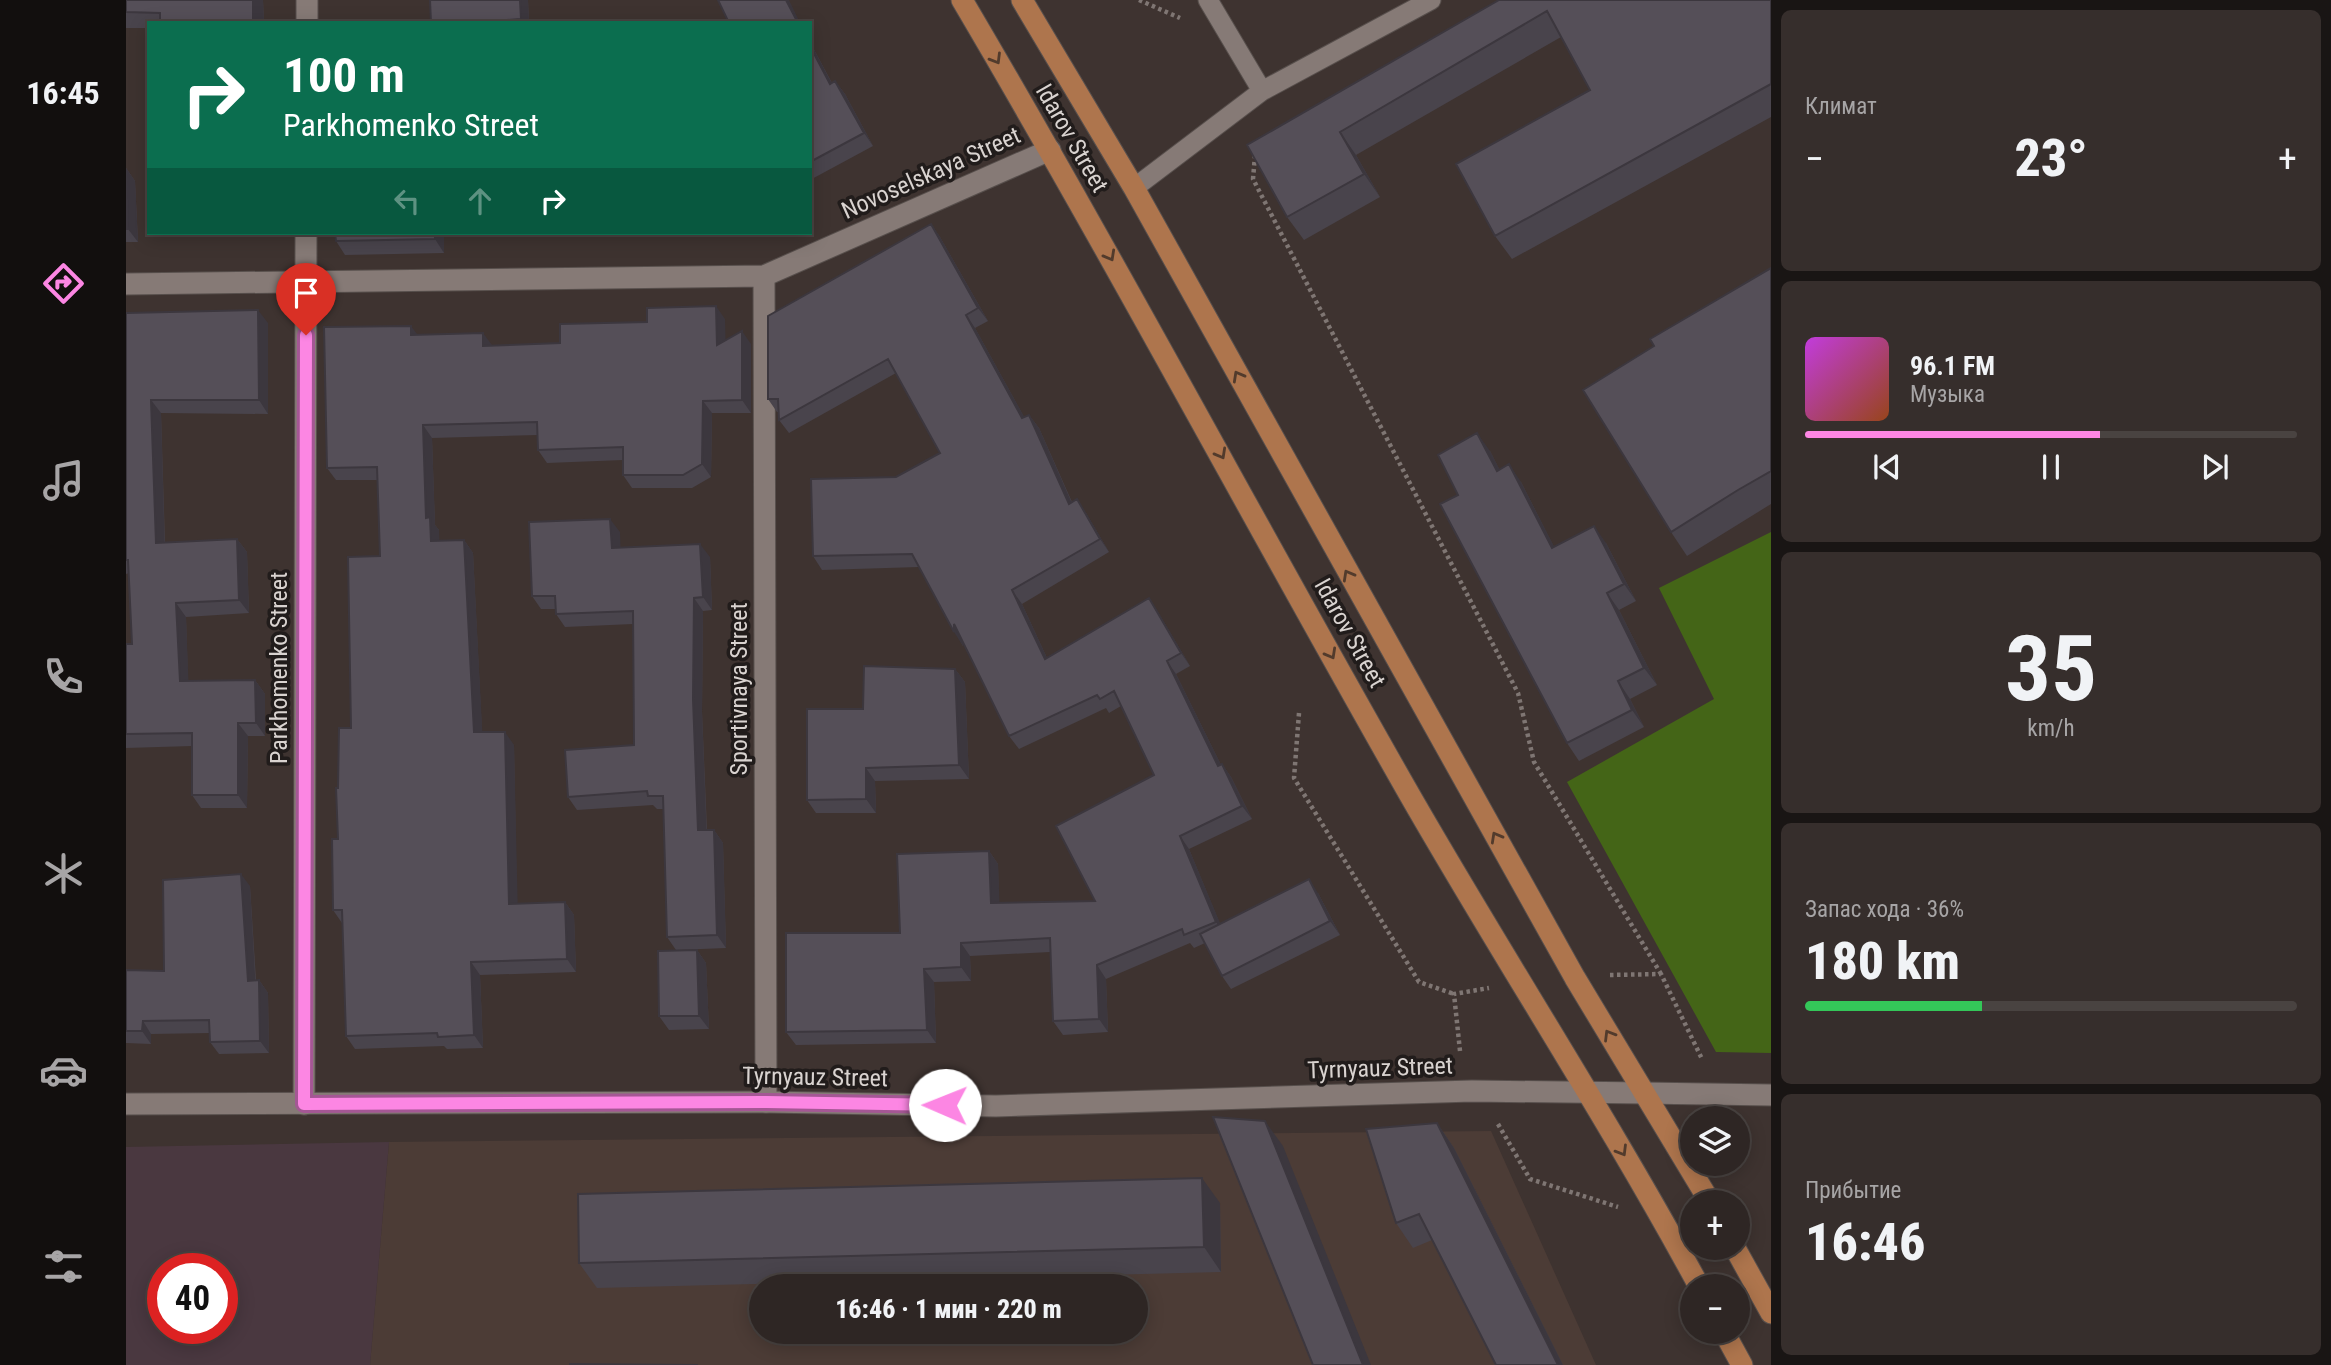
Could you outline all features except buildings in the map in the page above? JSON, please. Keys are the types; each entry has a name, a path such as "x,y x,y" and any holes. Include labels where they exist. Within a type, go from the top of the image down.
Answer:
{"main road":[{"name":"Idarov Street","path":"962,0 1050,150 1403,782 1692,1274"},
{"name":"Idarov Street","path":"1022,0 1134,188 1575,978 1703,1190"},
{"path":"1742,1260 1771,1313"},
{"path":"1731,1344 1742,1365"}],"street":[{"path":"306,21 307,0"},
{"name":"Novoselskaya Street","path":"126,284 764,276 1050,150"},
{"name":"Parkhomenko Street","path":"304,1104 306,235"},
{"name":"Sportivnaya Street","path":"764,276 766,1102"},
{"name":"Tyrnyauz Street","path":"126,1104 766,1102 996,1106 1472,1091 1771,1095"}],"lane":[{"path":"1208,0 1254,97"},
{"path":"1134,188 1254,97 1431,0"}],"path":[{"path":"1139,0 1192,23"},
{"path":"1254,97 1257,141 1253,178 1518,693 1534,762 1661,974 1702,1059"},
{"path":"1298,713 1294,778 1419,982 1454,994 1497,986"},
{"path":"1599,975 1661,974"},
{"path":"1454,994 1460,1051"},
{"path":"1497,1123 1530,1179 1622,1209"}],"shaded area":[{"path":"1491,1131 1596,1365 370,1365 389,1142"},
{"path":"389,1142 370,1365 126,1365 126,1147"}],"green space":[{"path":"1771,532 1771,1053 1716,1052 1567,782 1714,699 1659,588"}],"route":[{"path":"306,335 304,1104 766,1102 945,1105"}]}
